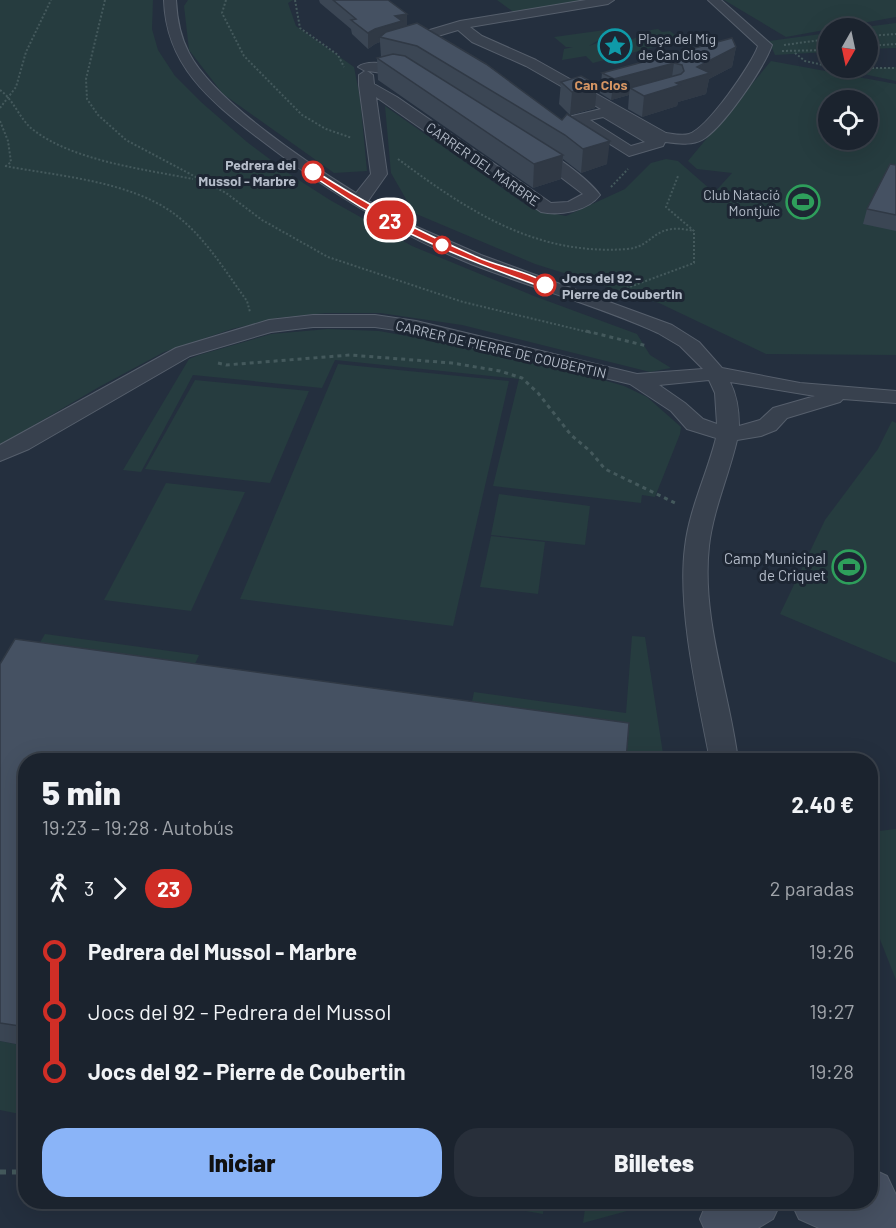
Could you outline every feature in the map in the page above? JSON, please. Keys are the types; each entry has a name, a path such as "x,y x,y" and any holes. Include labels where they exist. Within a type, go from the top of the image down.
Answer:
{"street":[{"path":"170,0 169,19 180,53 197,77 229,107 330,184 410,231 478,261 627,314 676,335 700,354 716,373 725,390 729,412 728,434 725,450 702,517 695,574 704,648 723,753"},
{"path":"388,46 460,25 608,0"},
{"path":"460,25 477,39 531,63 662,136 675,139 695,138 707,129 758,66 765,45 714,0"},
{"path":"358,202 379,174 364,67 368,58 375,53"},
{"path":"364,67 389,68 411,73 421,79"},
{"name":"CARRER DEL MARBRE","path":"366,85 392,100 548,208 563,209 587,200 592,195 556,164 519,140"},
{"path":"610,107 631,102"},
{"name":"CARRER DE PIERRE DE COUBERTIN","path":"0,454 183,352 269,326 313,321 375,321 416,327 637,380 688,378 716,373 746,377 768,384 848,394 896,397"},
{"path":"678,407 675,392 688,378"},
{"name":"CARRER DE PIERRE DE COUBERTIN","path":"637,380 678,407 695,424 728,434"},
{"path":"768,384 779,400 780,413"},
{"path":"728,434 761,428 768,425 780,413 848,394"},
{"path":"834,1209 852,1216 869,1228"},
{"path":"877,1209 885,1228"}],"path":[{"path":"0,108 16,87 26,52 51,0"},
{"path":"105,0 86,79 87,99 98,116 126,140 197,180 226,193 262,220 328,257 463,302 651,347"},
{"path":"226,0 222,13 244,56 302,115 326,129 357,139"},
{"path":"295,0 300,28 338,55 346,70"},
{"path":"878,35 896,34"},
{"path":"765,45 791,45 818,41"},
{"path":"878,45 896,44"},
{"path":"765,45 780,51 818,51"},
{"path":"794,52 805,61 818,64"},
{"path":"878,68 896,68"},
{"path":"0,90 31,128 61,144 102,159 197,180"},
{"path":"0,121 8,135 11,153 11,162 5,166 141,195 172,212 197,236 247,301 251,317"},
{"path":"616,292 694,263 694,231 666,207 678,176"},
{"path":"209,360 226,365 350,355 452,363 522,378 538,393 571,435 590,450 606,469 677,504"},
{"path":"0,1172 18,1172"}],"green space":[{"path":"0,0 153,0 152,29 158,50 175,76 247,142 291,175 330,200 412,246 534,296 637,334 650,355 671,368 650,372 462,325 380,313 326,313 277,318 232,329 164,352 0,445"},
{"path":"188,0 293,0 288,3 296,26 354,67 360,98 367,171 334,173 223,94 189,50 184,6"},
{"path":"497,0 591,0 515,13"},
{"path":"724,0 896,0 896,17 878,20 878,18 818,18 818,31 786,37"},
{"path":"896,23 896,48 878,49 878,25"},
{"path":"612,29 625,38 602,38 589,46 605,40 631,40 658,29 662,32 670,31 684,42 654,47 593,63 586,56 562,60 564,49 573,47 566,47 554,37"},
{"path":"818,34 818,53 775,55 769,41"},
{"path":"771,61 818,70 818,78 863,78 896,84 896,355 766,354 659,303 535,264 414,213 391,173 385,106 532,209 566,216 625,189 651,163 666,159 678,161 713,194 732,173 697,169 688,161"},
{"path":"896,67 896,81 878,77 878,68"},
{"path":"328,329 379,331 468,347 576,372 624,386 647,397 681,427 655,497 642,495 641,503 493,486 519,379 335,360 322,388 193,375 141,472 123,470 189,359 271,334"},
{"path":"338,364 509,381 453,626 240,599"},
{"path":"195,380 309,391 270,483 145,469"},
{"name":"Camp Municipal de Criquet","path":"892,421 896,423 896,663 780,614 825,520 878,449"},
{"path":"166,483 245,492 191,611 104,600"},
{"path":"499,494 590,506 585,545 491,535"},
{"path":"491,536 545,542 538,594 480,587"},
{"path":"45,634 199,655 184,688 0,712 0,662 26,666"},
{"path":"632,636 645,637 663,753 603,753 471,706 474,692 626,713"},
{"path":"896,829 896,980 878,934 878,831"},
{"path":"0,1041 18,1045 18,1114 0,1110"},
{"path":"514,1209 543,1209 543,1214"},
{"path":"585,1209 630,1209 627,1211 583,1223"}],"building":[{"path":"333,0 388,0 407,14 395,16 402,21 368,33 351,20 356,19"},
{"path":"417,23 486,64 562,120 567,114 610,141 583,149 565,135 417,46 380,37 386,32"},
{"path":"732,38 736,47 697,67 710,73 644,96 630,88 681,74 684,71 682,65 674,63 614,79 602,73"},
{"path":"393,54 405,56 563,155 534,164 377,58"},
{"path":"581,76 597,85 572,92 561,82"},
{"path":"890,164 896,165 896,215 867,209"},
{"path":"15,639 629,723 627,753 18,753 18,1026 0,1023 0,664"}],"bus line":[{"name":"23","path":"313,172 358,202 410,231 478,261 545,285"}],"place":[{"name":"Plaça del Mig de Can Clos","path":"615,46"},
{"name":"Pedrera del Mussol - Marbre","path":"313,172"},
{"name":"Club Natació Montjuïc","path":"803,202"},
{"name":"Jocs del 92 - Pierre de Coubertin","path":"545,285"},
{"name":"Camp Municipal de Criquet","path":"849,567"}],"district":[{"name":"Can Clos","path":"601,84"}]}
